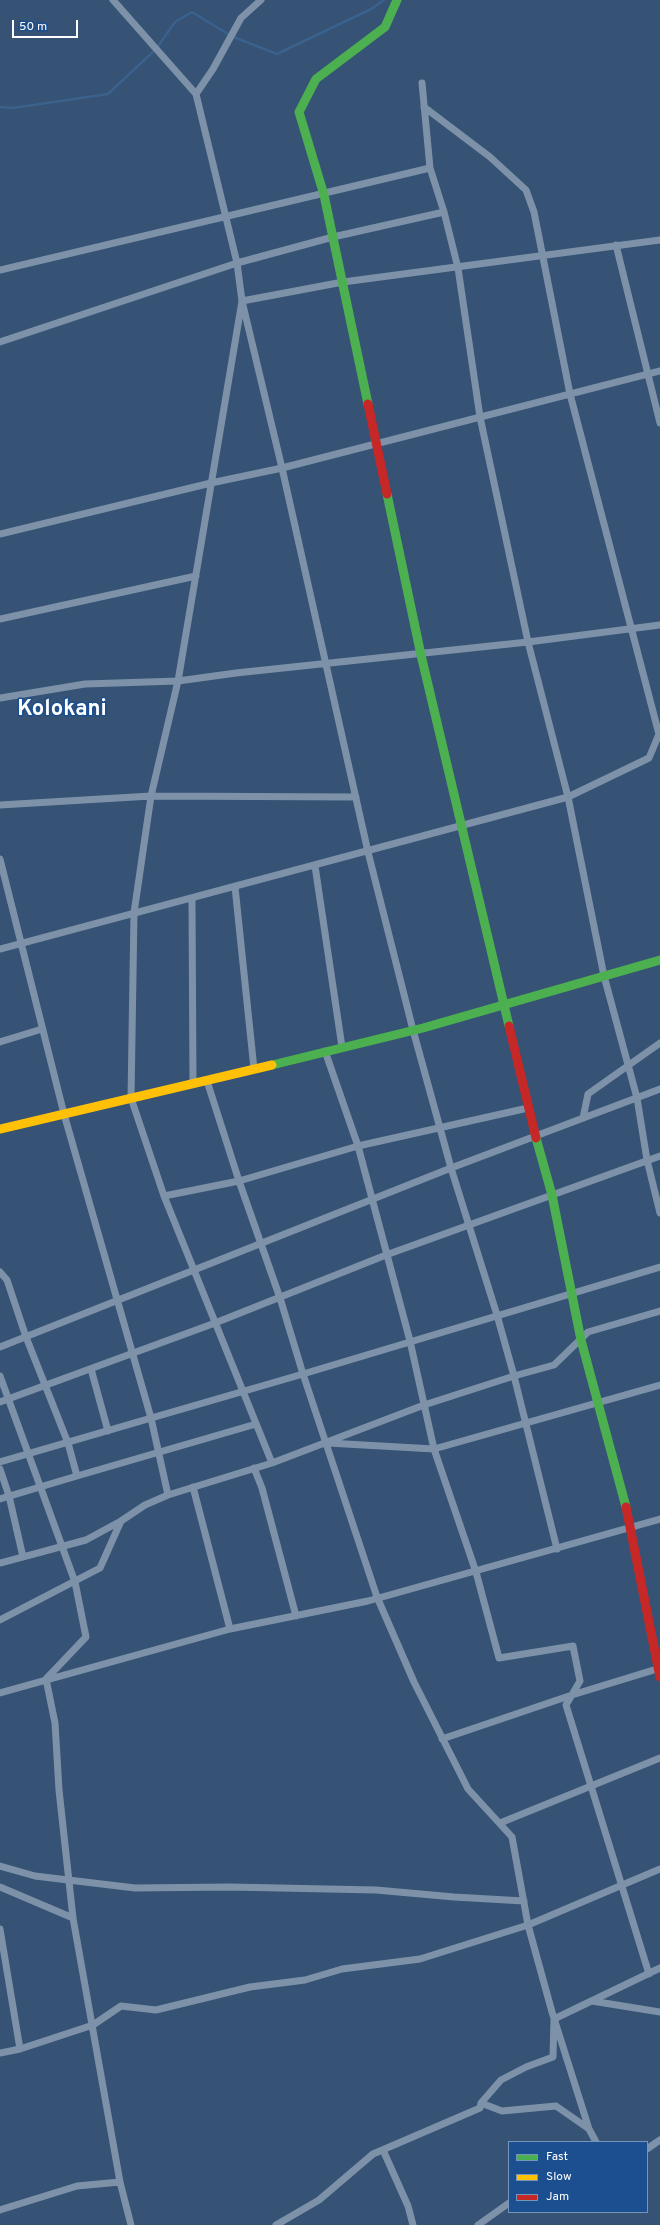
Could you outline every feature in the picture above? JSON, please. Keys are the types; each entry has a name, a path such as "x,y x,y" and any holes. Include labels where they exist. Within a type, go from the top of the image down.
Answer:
{"street":[{"path":"113,0 196,94 237,263 242,301 282,468 368,852 413,1030 440,1129 451,1168 470,1224 514,1376 557,1549"},
{"path":"196,94 213,69 241,18 261,0"},
{"path":"397,0 385,27 316,79 299,112 324,195 378,444 421,655 463,826 528,1108 552,1195 573,1293 581,1340 632,1527 659,1671 572,1695 442,1739"},
{"path":"422,82 430,168 444,212 458,268 480,417 528,642 568,797 604,976 637,1098 647,1160 660,1213"},
{"path":"0,950 568,797 649,758 659,736 570,394 534,212 526,190 490,157 424,107"},
{"path":"0,270 66,253 324,195 430,168"},
{"path":"0,342 237,263 333,237 444,212"},
{"path":"242,301 343,282 458,268 543,255 660,240"},
{"path":"616,245 660,423"},
{"path":"242,301 178,681 152,796 134,913 131,1098 164,1196 272,1463"},
{"path":"0,534 212,483 282,468 660,371"},
{"path":"0,619 196,576"},
{"path":"0,698 84,684 178,681 236,673 421,655 660,625"},
{"path":"0,805 152,796 356,797"},
{"path":"0,859 64,1114 151,1418 168,1495"},
{"path":"315,866 342,1047"},
{"path":"235,887 254,1069"},
{"path":"192,898 193,1083"},
{"path":"0,1129 193,1083 207,1081 413,1030 660,960"},
{"path":"0,1042 42,1028"},
{"path":"583,1118 588,1094 629,1067 660,1043"},
{"path":"325,1052 358,1146 410,1341 434,1449 476,1572 499,1658 573,1646 580,1681 566,1705 649,1974"},
{"path":"207,1081 239,1181 280,1298 303,1374 377,1597 414,1682 468,1789 512,1837 528,1925 554,2019 589,2129 595,2141"},
{"path":"0,1347 451,1168 660,1089"},
{"path":"164,1196 239,1181 358,1146 440,1129 528,1108"},
{"path":"0,1402 215,1323 386,1254 660,1156"},
{"path":"0,1462 303,1374 660,1267"},
{"path":"0,1272 7,1280 26,1337 68,1443 77,1476"},
{"path":"0,1563 86,1540 121,1521 144,1505 168,1495 272,1463 424,1405 514,1376 554,1365 588,1332 660,1311"},
{"path":"91,1369 108,1431"},
{"path":"0,1376 27,1454 75,1582 86,1637 46,1679"},
{"path":"326,1443 434,1449 660,1385"},
{"path":"0,1499 256,1424"},
{"path":"254,1468 262,1488 296,1616"},
{"path":"0,1469 9,1496 23,1557"},
{"path":"193,1487 230,1629"},
{"path":"0,1693 230,1629 368,1601 377,1597 476,1572 660,1519"},
{"path":"0,1620 100,1568 121,1521"},
{"path":"46,1679 55,1723 59,1790 73,1918 120,2182 131,2225"},
{"path":"500,1823 660,1758"},
{"path":"0,1866 35,1876 135,1888 230,1887 376,1890 524,1901"},
{"path":"0,2053 20,2049 93,2025 121,2006 156,2010 250,1988 305,1980 342,1969 420,1960 528,1925 660,1869"},
{"path":"0,1887 73,1918"},
{"path":"0,1929 20,2049"},
{"path":"554,2019 660,1968"},
{"path":"592,2001 660,2012"},
{"path":"276,2225 319,2200 373,2154 480,2108 481,2103 501,2080 526,2067 553,2057 554,2019"},
{"path":"481,2103 502,2111 556,2106 589,2129"},
{"path":"648,2148 660,2140"},
{"path":"383,2150 408,2206 413,2225"},
{"path":"0,2210 76,2186 120,2182"},
{"path":"478,2225 508,2203"}],"waterway":[{"path":"0,107 13,108 108,94 156,49 175,22 192,12 231,36 277,54 371,9 384,0"}],"traffic: fast":[{"path":"368,404 324,195 299,112 316,79 385,27 397,0"},
{"path":"387,494 421,655 509,1026"},
{"path":"272,1065 423,1028 660,960"},
{"path":"536,1138 552,1195 581,1340 626,1507"}],"traffic: slow":[{"path":"0,1129 272,1065"}],"traffic: jam":[{"path":"368,404 387,494"},
{"path":"509,1026 536,1138"},
{"path":"626,1507 660,1677"}],"district":[{"name":"Kolokani","path":"62,711"}]}
